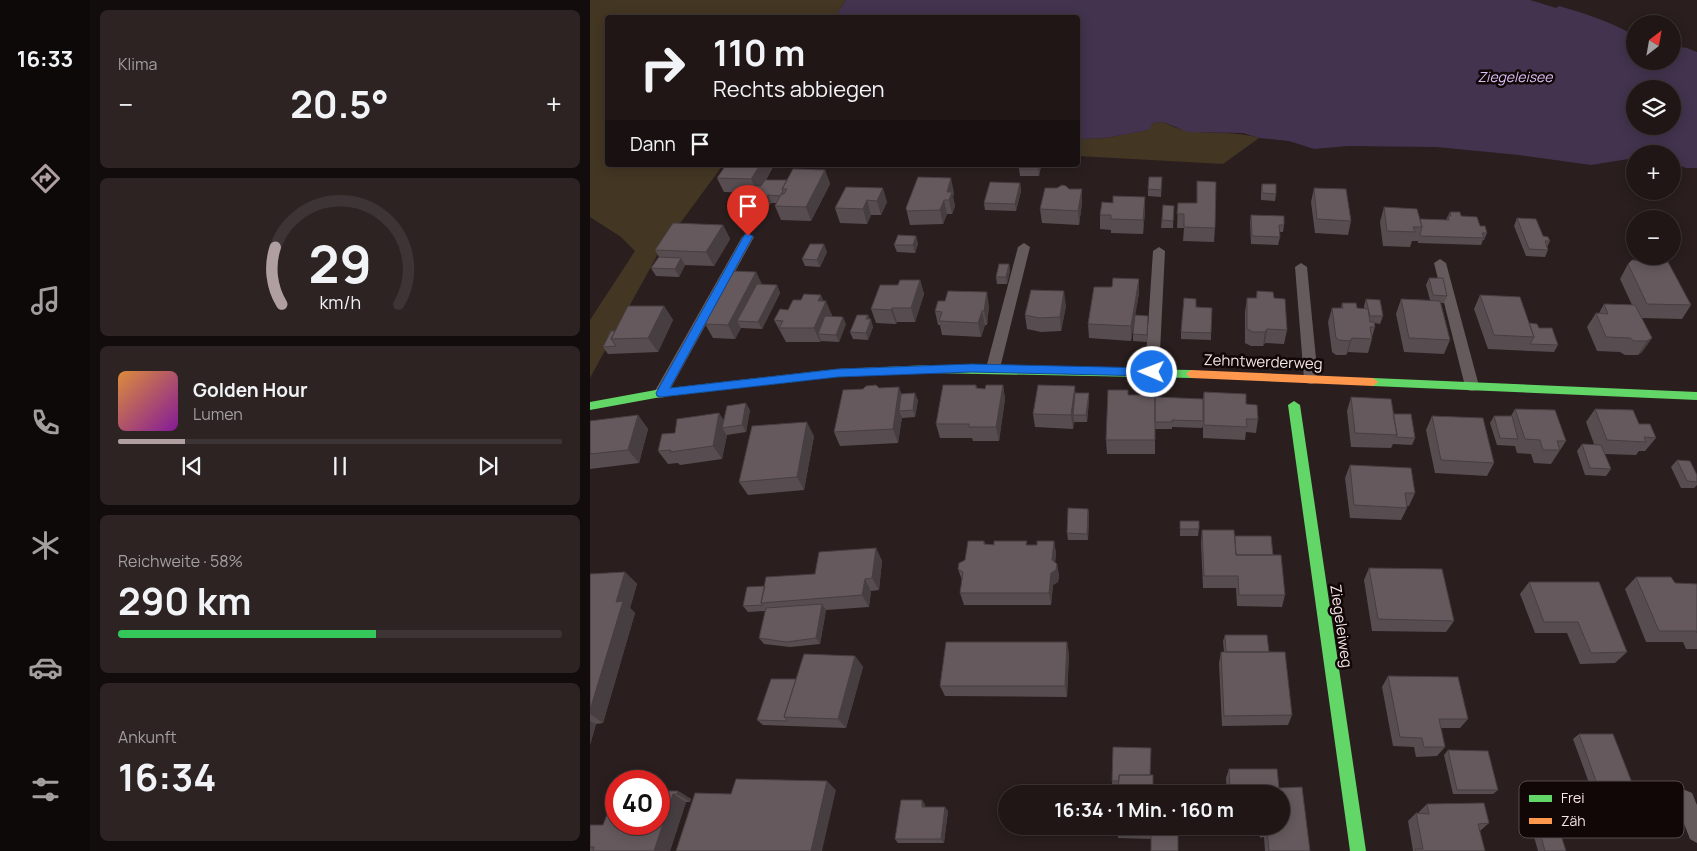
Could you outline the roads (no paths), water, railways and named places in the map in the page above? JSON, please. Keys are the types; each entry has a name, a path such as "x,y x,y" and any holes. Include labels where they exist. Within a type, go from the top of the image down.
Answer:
{"street":[{"name":"Zehntwerderweg","path":"590,406 661,393 838,373 993,368 1152,372 1697,396"},
{"name":"Ziegeleiweg","path":"1294,405 1358,851"}],"lane":[{"path":"661,393 748,236"},
{"path":"993,368 1024,247"},
{"path":"1152,372 1158,251"},
{"path":"1440,263 1472,386"},
{"path":"1301,266 1311,379"},
{"path":"1685,800 1697,832"}],"water":[{"name":"Ziegeleisee","path":"846,0 1530,0 1556,8 1559,6 1587,14 1626,31 1626,70 1681,70 1681,47 1697,52 1697,168 1681,166 1681,145 1626,145 1626,159 1591,165 1519,155 1436,147 1348,146 1314,149 1289,141 1259,138 1243,133 1188,132 1163,122 1153,123 1149,130 1105,138 1080,139 1080,15 836,15"}]}
